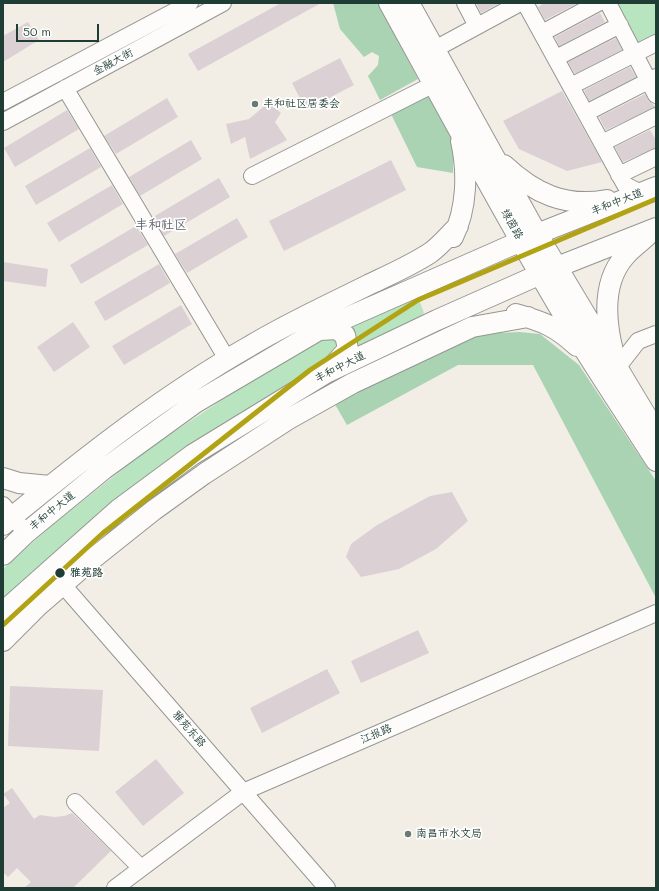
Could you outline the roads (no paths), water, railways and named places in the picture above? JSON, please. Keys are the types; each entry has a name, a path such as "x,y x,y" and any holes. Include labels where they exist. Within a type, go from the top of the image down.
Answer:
{"main road":[{"name":"绿茵路","path":"389,3 457,126 529,237 549,271 617,368 656,432"},
{"name":"绿茵路","path":"409,3 493,154 529,237"},
{"path":"406,292 447,248 458,226 464,198 465,174 464,152 457,126"},
{"path":"493,154 513,174 531,187 549,196 568,201 596,202 649,190"},
{"name":"丰和中大道","path":"3,554 26,533 104,469 195,403 319,330 529,237 649,190"},
{"path":"6,516 50,486 137,418 227,360 281,328 404,268 431,252 458,226"},
{"path":"617,368 608,328 607,300 613,276 625,256 656,228"},
{"name":"丰和中大道","path":"3,612 119,509 192,455 326,373 422,327 549,271 656,228"},
{"name":"绿茵路","path":"549,271 589,357 656,460"},
{"path":"422,327 479,314 514,314 542,321 562,332 589,357"},
{"path":"3,641 38,606 63,584 154,510 204,474 287,420 346,386 472,327 528,317"},
{"path":"319,330 336,329 345,334 348,349 326,373"},
{"path":"3,478 19,483 50,486"}],"street":[{"name":"金融大街","path":"3,102 190,3"},
{"name":"金融大街","path":"3,122 223,3"},
{"path":"465,3 477,26"},
{"path":"435,49 520,3"},
{"path":"525,3 625,185 649,190"},
{"path":"542,33 598,3"},
{"path":"586,113 654,84 634,53 608,3"},
{"path":"556,58 620,25"},
{"path":"571,86 656,43"},
{"path":"252,176 434,84"},
{"path":"65,88 227,360"},
{"path":"602,143 656,116"},
{"path":"619,174 656,157"},
{"path":"617,368 638,341 656,334"},
{"path":"6,516 26,533"},
{"name":"雅苑东路","path":"50,570 327,888"},
{"name":"江报路","path":"114,888 243,792 656,613"},
{"path":"72,804 138,871"}],"place":[{"name":"丰和社区居委会","path":"255,104"},
{"name":"雅苑路","path":"60,573"},
{"name":"南昌市水文局","path":"408,834"}],"district":[{"name":"丰和社区","path":"161,225"}]}
